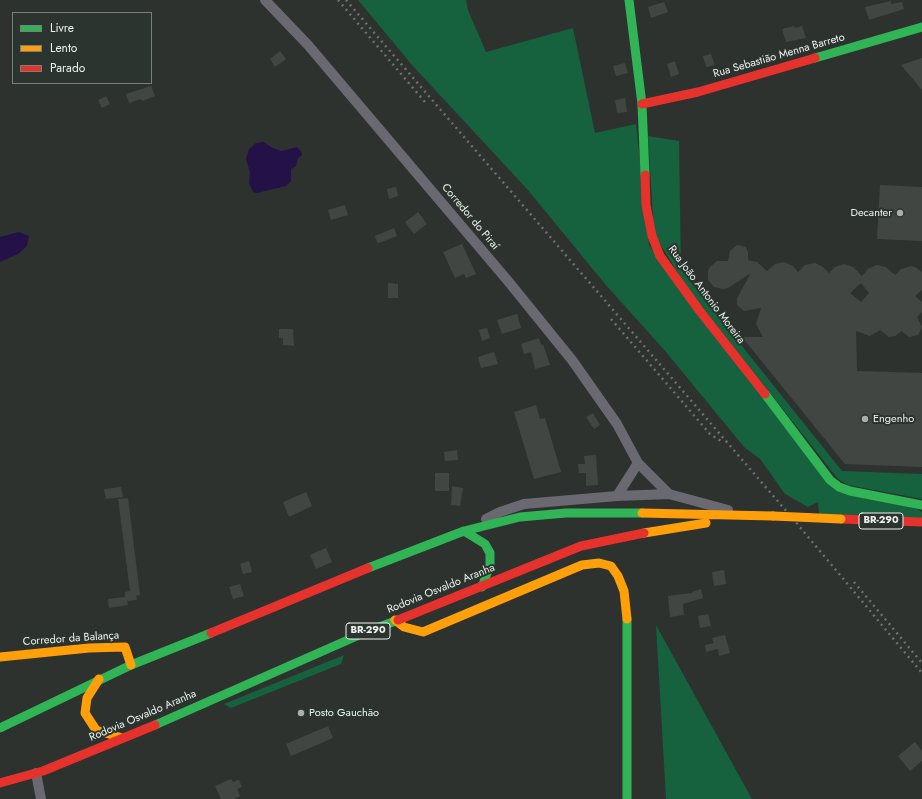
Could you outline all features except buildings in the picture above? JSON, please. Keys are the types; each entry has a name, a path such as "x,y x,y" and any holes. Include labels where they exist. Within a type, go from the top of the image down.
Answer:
{"main road":[{"name":"Rua João Antonio Moreira","path":"629,0 642,104 646,206 648,221 656,248 667,266 830,480 839,487 850,491 922,504"},
{"name":"Rua Sebastião Menna Barreto","path":"642,104 698,92 922,27"},
{"name":"Rodovia Osvaldo Aranha","path":"0,728 131,664 250,617 340,578 464,531 520,517 566,514 742,515 922,522"},
{"name":"Rodovia Osvaldo Aranha","path":"0,783 36,773 170,719 395,620 482,587 553,556 581,546 630,535 742,515"},
{"path":"464,531 485,544 490,553 490,565 482,587"},
{"path":"395,620 404,627 423,632 582,565 599,563 611,566 621,583 627,607 628,799"},
{"name":"Corredor da Balança","path":"0,657 89,648 126,647 131,664"},
{"path":"99,679 87,698 85,713 90,723 96,730 122,738"}],"street":[{"name":"Corredor do Piraí","path":"265,0 308,45 545,326 618,424 638,463 670,494"},
{"path":"617,496 638,463"},
{"path":"464,531 500,512 524,504 617,496 670,494 716,505 742,515"},
{"path":"36,773 41,799"}],"green space":[{"path":"358,0 466,0 468,10 486,52 573,28 595,133 636,124 649,245 832,486 917,509 922,512 922,518 819,514 818,502 808,507 785,494 760,459 744,447 666,352 605,284 527,189 412,65"},
{"path":"648,136 679,141 681,270 842,471 922,474 922,499 848,485 838,479 687,288 654,234"},
{"path":"656,625 752,799 666,799"},
{"path":"344,655 341,664 231,708 224,704"}],"shaded area":[{"path":"263,142 281,151 297,147 301,151 302,155 298,158 296,166 291,169 291,181 286,186 257,193 253,192 249,183 250,172 246,159 249,149 256,143"},
{"path":"19,232 29,236 27,246 18,254 0,262 0,237"}],"railway":[{"path":"338,0 425,102"},
{"path":"346,0 794,520 922,673"},
{"path":"611,319 710,434 721,441"},
{"path":"854,582 922,663"}],"traffic: fast":[{"path":"629,0 642,104 645,175"},
{"path":"815,58 922,27"},
{"path":"765,394 830,480 839,487 850,491 922,505"},
{"path":"368,568 464,531 520,517 566,513 642,513"},
{"path":"464,531 485,544 490,553 490,565 482,587"},
{"path":"627,619 627,799"},
{"path":"155,725 366,632 398,620"},
{"path":"0,728 131,665 211,633"}],"traffic: slow":[{"path":"642,513 773,516"},
{"path":"773,516 841,519"},
{"path":"644,533 706,523"},
{"path":"395,620 404,627 423,632 582,565 599,563 611,566 618,576 624,591 627,619"},
{"path":"0,657 89,648 125,647 131,665"},
{"path":"99,679 87,698 85,713 96,730 122,738"}],"traffic: jam":[{"path":"642,104 698,92 815,58"},
{"path":"645,175 646,205 652,236 660,256 699,310 765,394"},
{"path":"841,519 922,522"},
{"path":"398,620 581,546 644,533"},
{"path":"211,633 368,568"},
{"path":"0,783 43,771 155,725"}],"place":[{"name":"Decanter","path":"900,213"},
{"name":"Engenho","path":"865,419"},
{"name":"Posto Gauchão","path":"301,713"}]}
